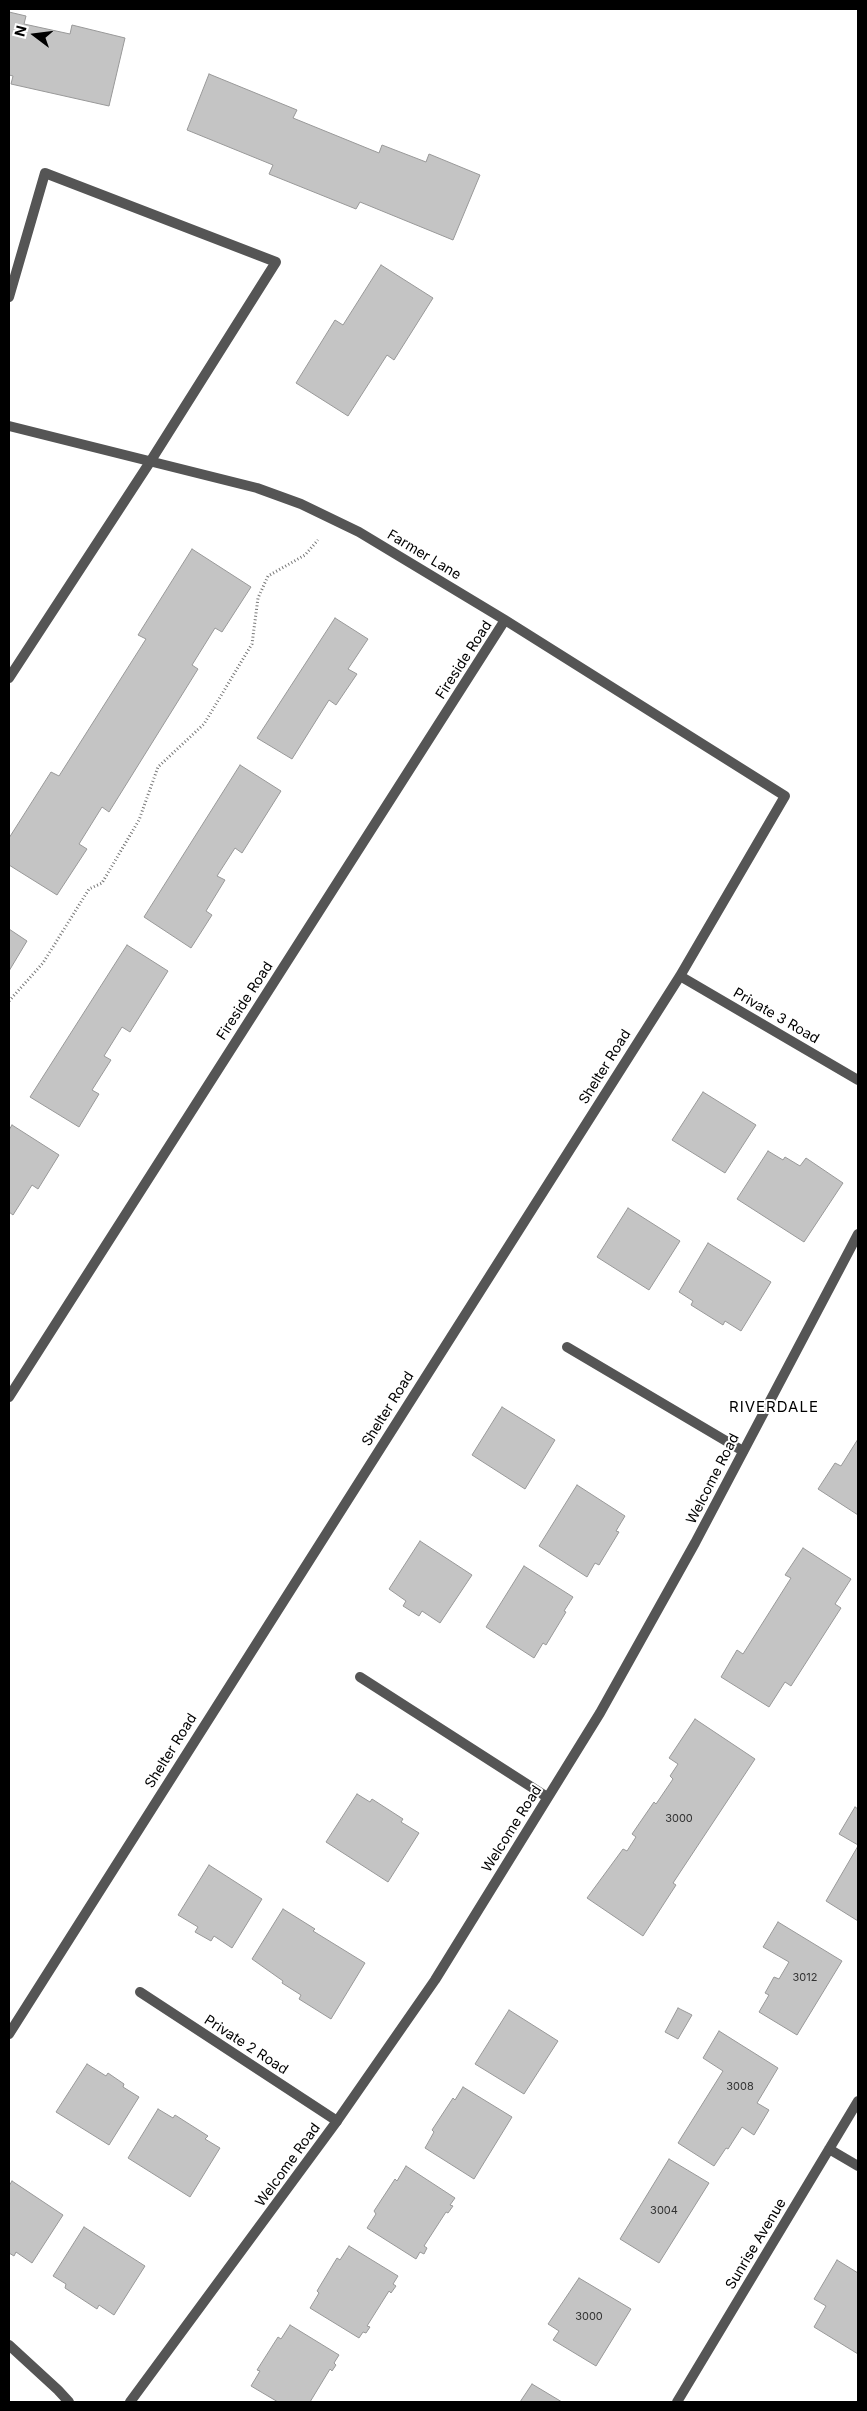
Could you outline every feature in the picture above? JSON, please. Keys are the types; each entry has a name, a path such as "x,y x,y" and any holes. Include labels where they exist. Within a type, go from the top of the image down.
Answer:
{"street":[{"path":"9,297 46,173 276,262 150,462 9,678"},
{"name":"Farmer Lane","path":"9,426 257,488 301,504 335,520 505,620 785,796"},
{"name":"Fireside Road","path":"9,1397 505,620"},
{"name":"Shelter Road","path":"9,2034 680,976 785,796"},
{"name":"Private 3 Road","path":"680,976 858,1080"},
{"name":"Welcome Road","path":"130,2402 337,2121 435,1980 600,1713 695,1543 858,1234"},
{"path":"567,1347 743,1451"},
{"path":"360,1678 547,1798"},
{"name":"Private 2 Road","path":"140,1992 337,2121"},
{"name":"Sunrise Avenue","path":"677,2402 858,2101"},
{"path":"829,2148 858,2166"},
{"path":"9,2345 69,2402"}],"path":[{"path":"9,1001 43,964 89,889 102,883 140,820 158,767 204,724 252,644 258,598 268,576 305,555 335,520"}],"building":[{"path":"9,12 26,16 24,24 70,34 72,25 125,38 109,106 11,84 13,76 9,75"},
{"path":"209,74 297,110 293,118 379,153 382,145 426,162 429,154 480,175 453,240 360,202 356,209 269,174 273,165 187,130"},
{"path":"381,265 433,298 394,360 387,355 348,416 296,383 335,320 343,325"},
{"path":"192,549 251,587 222,632 215,628 192,665 198,669 109,812 102,807 79,844 87,849 57,895 9,865 9,838 51,772 59,776 146,639 138,635"},
{"path":"335,618 368,639 348,669 357,674 336,705 329,700 292,759 257,738"},
{"path":"240,765 281,791 242,853 235,848 217,876 225,880 206,911 212,915 191,948 144,917"},
{"path":"9,929 27,941 9,971"},
{"path":"127,945 168,971 130,1032 122,1027 104,1056 111,1060 92,1090 99,1094 79,1127 30,1097"},
{"path":"703,1092 756,1125 725,1173 672,1140"},
{"path":"12,1125 59,1155 38,1189 32,1185 13,1215 9,1212 9,1130"},
{"path":"768,1151 783,1160 785,1157 800,1166 806,1158 843,1183 804,1242 737,1199"},
{"path":"628,1208 680,1241 649,1290 597,1257"},
{"path":"708,1243 771,1282 741,1331 725,1321 723,1325 691,1305 693,1301 679,1292"},
{"path":"502,1407 555,1440 525,1489 472,1455"},
{"path":"858,1439 858,1515 818,1489 835,1463 841,1466"},
{"path":"577,1485 625,1516 616,1531 619,1532 599,1565 595,1563 587,1577 539,1546"},
{"path":"420,1541 472,1575 440,1623 422,1611 419,1616 403,1606 406,1601 389,1589"},
{"path":"803,1548 851,1579 835,1604 841,1608 791,1686 785,1682 769,1707 721,1677 737,1650 743,1654 791,1578 785,1575"},
{"path":"524,1566 573,1597 546,1645 543,1643 534,1658 486,1627"},
{"path":"695,1719 755,1759 673,1883 676,1885 643,1936 587,1898 623,1849 627,1851 636,1837 632,1834 673,1779 670,1776 678,1764 669,1758"},
{"path":"357,1794 370,1802 372,1799 403,1819 401,1822 419,1833 388,1882 326,1842"},
{"path":"855,1807 858,1809 858,1845 839,1834"},
{"path":"858,1846 858,1921 826,1901"},
{"path":"209,1865 262,1899 232,1948 214,1936 211,1941 195,1932 198,1927 178,1915"},
{"path":"283,1909 315,1929 313,1931 365,1963 331,2019 299,1999 301,1995 282,1983 283,1981 252,1959"},
{"path":"778,1922 842,1961 797,2035 759,2012 769,1995 765,1993 774,1977 779,1979 789,1962 763,1947"},
{"path":"678,2008 692,2015 678,2039 665,2032"},
{"path":"509,2010 558,2041 524,2094 475,2064"},
{"path":"719,2031 778,2068 757,2103 769,2110 754,2135 742,2127 714,2166 678,2143 723,2071 703,2058"},
{"path":"87,2064 106,2076 108,2073 124,2084 123,2087 139,2097 109,2145 56,2112"},
{"path":"463,2087 512,2117 474,2179 425,2148 434,2132 432,2130 453,2098 455,2100"},
{"path":"158,2109 173,2118 175,2115 208,2136 205,2139 220,2148 190,2197 128,2158"},
{"path":"669,2159 709,2183 659,2263 620,2239"},
{"path":"406,2166 455,2198 450,2205 453,2206 448,2213 446,2212 424,2246 427,2248 424,2254 420,2252 416,2259 367,2228 376,2214 374,2211"},
{"path":"12,2181 63,2215 32,2263 16,2252 14,2256 9,2253 9,2186"},
{"path":"84,2227 145,2266 114,2315 99,2305 97,2309 65,2288 66,2284 53,2276"},
{"path":"349,2246 398,2276 393,2284 396,2286 391,2293 389,2291 367,2326 370,2327 366,2333 363,2332 359,2338 310,2308 319,2293 317,2291 337,2258 340,2260"},
{"path":"837,2260 858,2273 858,2354 814,2327 826,2306 814,2299"},
{"path":"579,2278 631,2309 596,2366 553,2340 559,2331 548,2324"},
{"path":"290,2325 339,2355 334,2363 336,2365 332,2371 330,2369 310,2402 278,2402 251,2386 260,2371 257,2370 278,2337 281,2339"},
{"path":"532,2384 562,2402 520,2402"}],"district":[{"name":"RIVERDALE","path":"774,1407"}]}
